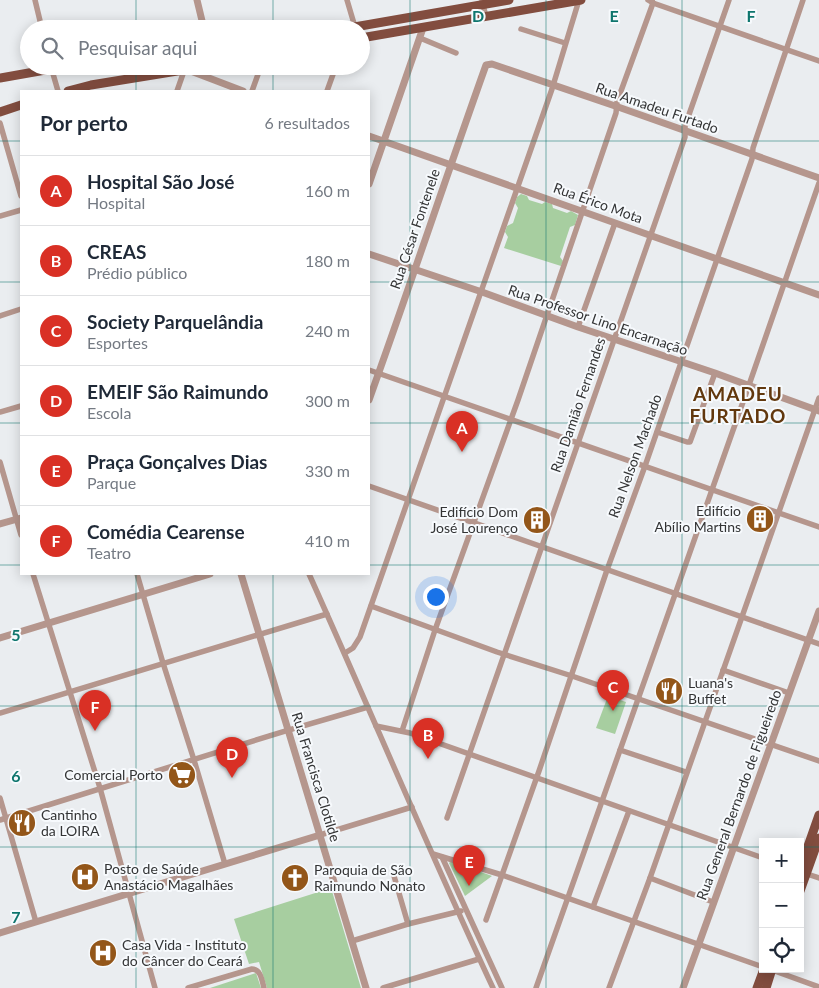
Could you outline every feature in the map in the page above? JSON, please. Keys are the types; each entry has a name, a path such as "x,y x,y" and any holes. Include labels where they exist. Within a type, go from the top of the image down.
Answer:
{"main road":[{"path":"370,24 483,2 509,0"},
{"path":"370,37 580,0"},
{"path":"0,78 20,74"},
{"path":"76,90 160,75"},
{"path":"0,112 20,105"},
{"path":"804,864 819,815"},
{"path":"804,867 819,838"},
{"path":"757,988 766,973"},
{"path":"766,988 768,973"}],"street":[{"path":"35,0 40,20"},
{"path":"197,0 202,20"},
{"path":"347,0 352,20"},
{"path":"345,653 358,642 371,606 518,188 580,0"},
{"name":"Rua Damião Fernandes","path":"447,818 651,236 685,137 685,126 729,0"},
{"name":"Rua Nelson Machado","path":"486,920 572,676 607,570 718,259 803,0"},
{"path":"402,731 616,113 651,1 819,61"},
{"path":"483,2 486,17"},
{"path":"370,181 423,28"},
{"path":"521,29 565,43"},
{"path":"420,38 456,52"},
{"name":"Rua Amadeu Furtado","path":"486,66 492,64 617,106 819,178"},
{"name":"Rua César Fontenele","path":"370,397 486,66"},
{"path":"53,75 58,90"},
{"path":"177,90 184,75"},
{"path":"200,75 240,90"},
{"path":"252,90 258,75"},
{"path":"327,90 333,75"},
{"path":"0,123 20,193"},
{"name":"Rua Érico Mota","path":"370,136 819,295"},
{"path":"536,988 819,183"},
{"path":"0,216 20,210"},
{"path":"578,327 615,223"},
{"name":"Rua Professor Lino Encarnação","path":"370,254 817,410"},
{"path":"0,316 20,309"},
{"path":"370,370 819,527"},
{"path":"657,432 690,442 715,373"},
{"path":"609,988 817,410 819,398"},
{"path":"0,412 20,406"},
{"path":"0,462 19,519 0,524"},
{"path":"370,486 819,644"},
{"path":"33,575 100,788 155,988"},
{"path":"137,575 225,864"},
{"path":"0,638 207,575"},
{"name":"Rua Francisca Clotilde","path":"241,575 366,988"},
{"path":"309,575 493,988"},
{"path":"371,606 504,654 819,761"},
{"name":"Rua General Bernardo de Figueiredo","path":"683,988 819,611"},
{"path":"0,714 327,614"},
{"path":"723,670 789,693"},
{"path":"3,819 368,707"},
{"path":"376,726 402,731 759,857"},
{"path":"620,750 686,772"},
{"path":"0,798 3,819 36,922"},
{"path":"0,933 412,807"},
{"path":"593,907 629,811"},
{"path":"432,854 502,875 759,966"},
{"path":"442,857 502,988"},
{"path":"804,872 819,878"},
{"path":"394,876 408,924"},
{"path":"650,878 713,902"},
{"path":"352,941 408,924 465,910"},
{"path":"383,988 479,959"},
{"path":"188,988 252,969 258,971 264,988"},
{"path":"780,973 819,986"}],"green space":[{"path":"521,194 527,196 529,200 542,204 545,202 552,204 553,208 567,213 571,211 578,215 575,225 570,227 560,257 563,261 561,266 504,248 508,237 505,232 507,226 513,223 518,208 515,203 517,197"},
{"path":"608,696 626,702 615,734 596,728"},
{"path":"451,861 492,876 465,896 449,863"},
{"path":"331,888 361,988 267,988 259,962 249,964 234,919"},
{"path":"256,973 261,988 210,988"}],"place":[{"name":"Hospital São José","path":"462,452"},
{"name":"Edifício Abílio Martins","path":"760,519"},
{"name":"Edifício Dom José Lourenço","path":"537,520"},
{"name":"Luana's Buffet","path":"669,691"},
{"name":"Society Parquelândia","path":"613,711"},
{"name":"Comédia Cearense","path":"95,731"},
{"name":"CREAS","path":"428,759"},
{"name":"Comercial Porto","path":"182,775"},
{"name":"EMEIF São Raimundo","path":"232,778"},
{"name":"Cantinho da LOIRA","path":"22,823"},
{"name":"Posto de Saúde Anastácio Magalhães","path":"85,877"},
{"name":"Paroquia de São Raimundo Nonato","path":"295,878"},
{"name":"Praça Gonçalves Dias","path":"469,886"},
{"name":"Casa Vida - Instituto do Câncer do Ceará","path":"103,953"}],"district":[{"name":"AMADEU FURTADO","path":"738,405"}]}
